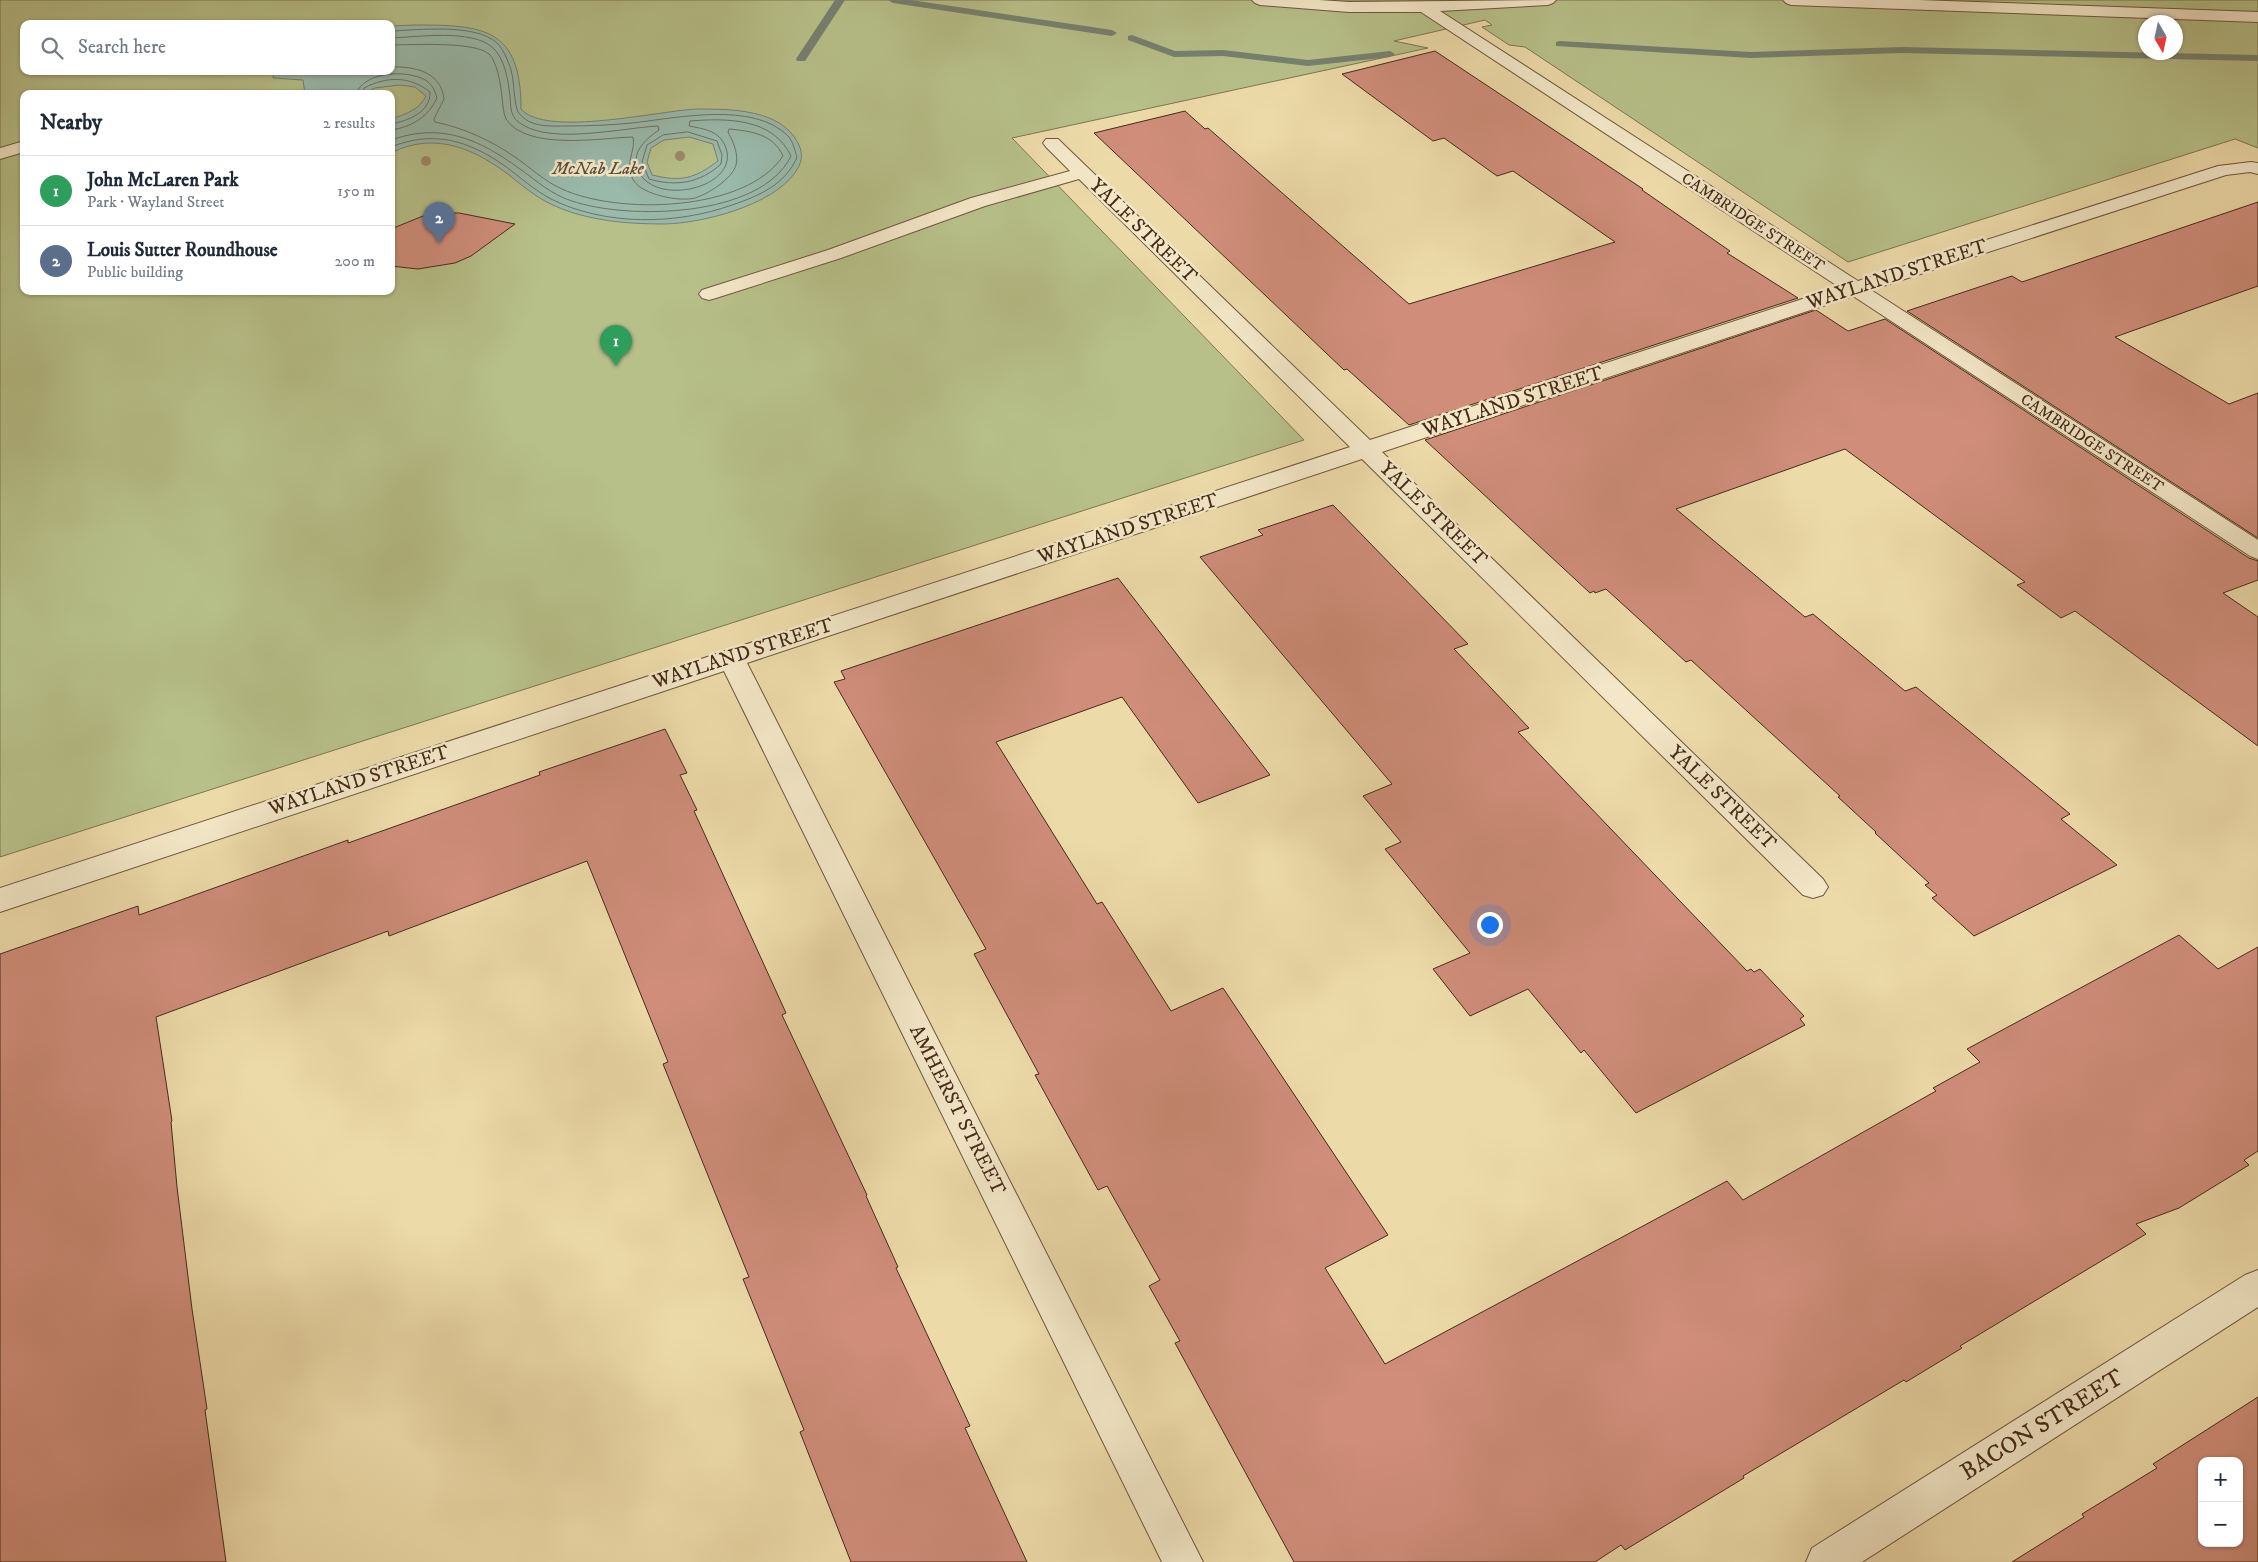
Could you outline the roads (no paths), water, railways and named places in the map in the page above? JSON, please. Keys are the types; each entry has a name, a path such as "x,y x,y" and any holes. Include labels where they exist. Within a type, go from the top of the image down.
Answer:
{"street":[{"path":"1260,0 1349,7 1424,8 1548,0"},
{"path":"1791,0 2258,17"},
{"name":"CAMBRIDGE STREET","path":"1424,8 2258,551"},
{"name":"YALE STREET","path":"1052,143 1368,450 1812,887"},
{"path":"0,154 20,147"},
{"name":"WAYLAND STREET","path":"0,900 1856,288 2224,170 2251,167 2258,169"},
{"path":"709,294 800,266 950,211 1044,181 1083,173"},
{"name":"AMHERST STREET","path":"731,658 1183,1562"},
{"name":"BACON STREET","path":"1826,1562 2258,1287"}],"water":[{"name":"McNab Lake","path":"439,25 461,27 479,30 494,37 506,47 514,62 519,82 521,109 534,117 554,121 578,122 698,109 754,113 780,123 790,132 800,147 800,163 794,174 783,185 753,204 735,211 680,223 651,224 609,221 581,215 549,203 486,159 456,146 424,143 408,146 395,151 395,118 416,108 426,96 415,87 399,85 371,90 304,90 303,80 273,78 273,75 395,75 395,26","holes":["689,137 713,144 718,161 702,172 679,178 652,175 647,162 651,148 664,140"]}],"waterway":[{"path":"801,59 840,0"},
{"path":"893,0 989,16 1112,33"},
{"path":"1132,38 1174,54 1223,53 1308,63 1390,54"},
{"path":"1560,44 1751,55 1902,50 2258,58"}],"place":[{"name":"Louis Sutter Roundhouse","path":"439,243"},
{"name":"John McLaren Park","path":"616,366"}]}
